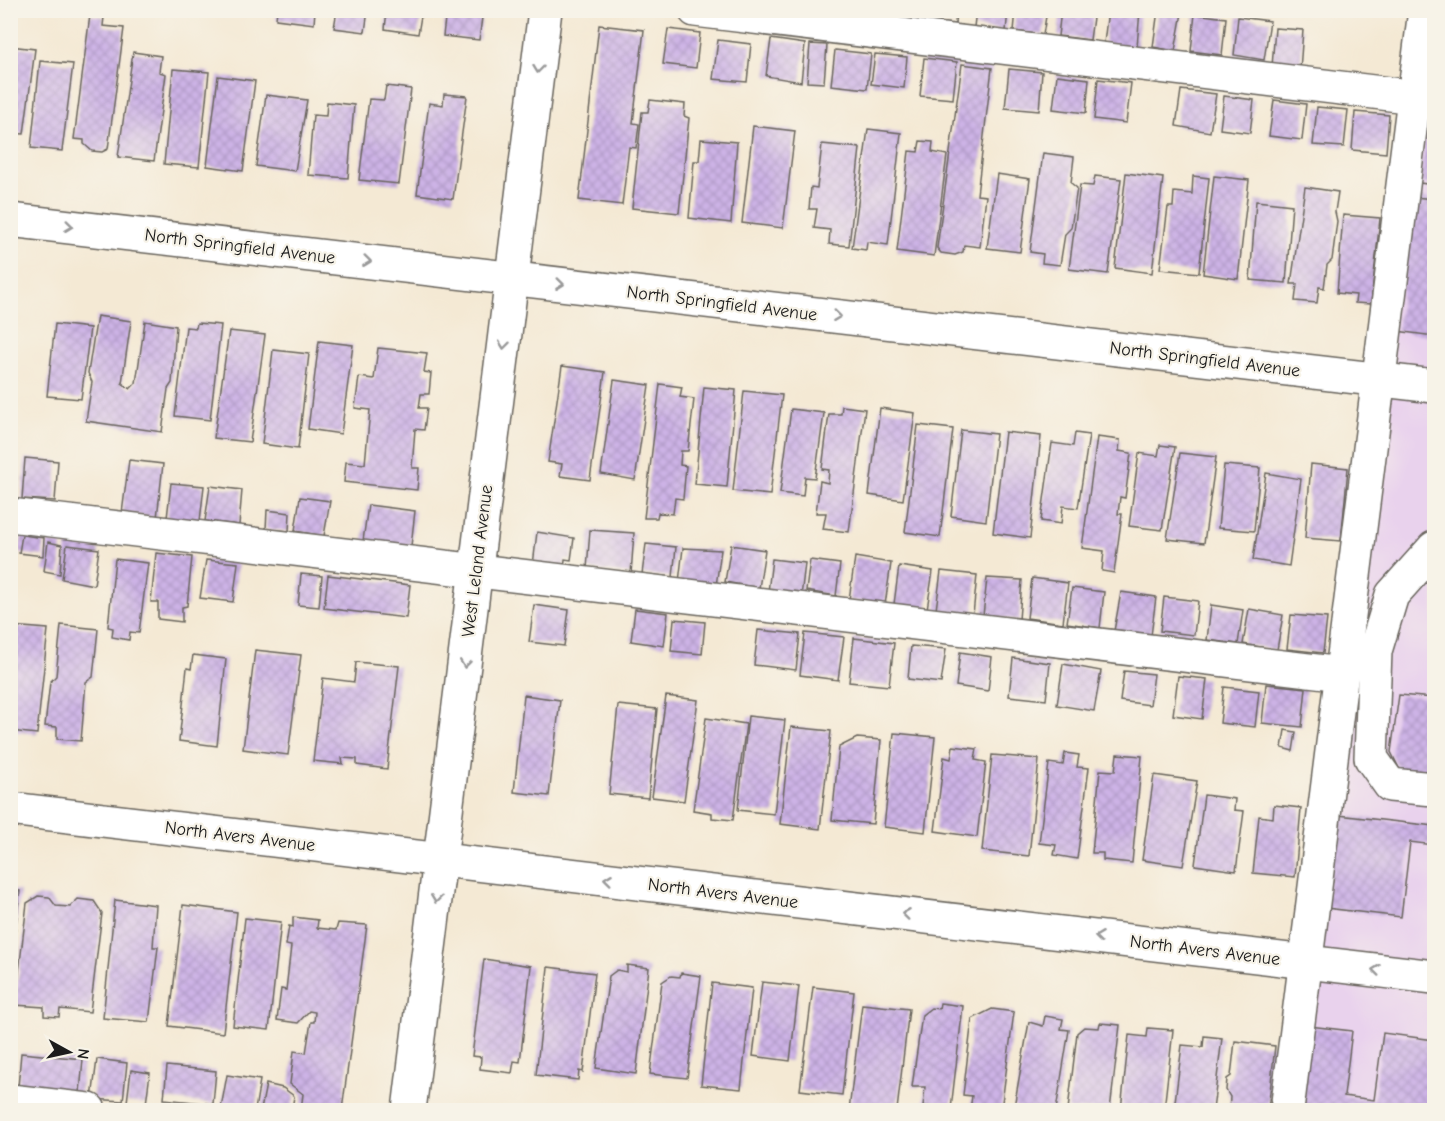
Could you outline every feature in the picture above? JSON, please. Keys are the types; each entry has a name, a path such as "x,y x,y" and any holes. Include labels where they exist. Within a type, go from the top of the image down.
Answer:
{"street":[{"name":"West Leland Avenue","path":"409,1110 546,10"},
{"path":"695,10 1415,97"},
{"path":"1287,1110 1425,10"},
{"name":"North Springfield Avenue","path":"10,220 1434,386"},
{"path":"10,515 1342,674"},
{"path":"1434,548 1392,595 1378,639 1375,651 1371,758 1390,784 1434,789"},
{"name":"North Avers Avenue","path":"10,809 1434,977"},
{"path":"10,1101 89,1110"}],"shaded area":[{"path":"1434,11 1434,1110 1286,1110"}],"building":[{"path":"277,10 315,10 314,24 276,19"},
{"path":"337,10 368,10 365,32 334,28"},
{"path":"387,10 422,10 418,34 385,29"},
{"path":"446,10 483,10 479,40 443,36"},
{"path":"885,10 917,10 915,20 884,16"},
{"path":"925,10 956,10 955,24 924,21"},
{"path":"976,10 1008,10 1006,31 974,27"},
{"path":"1016,10 1047,10 1043,35 1014,31"},
{"path":"1061,10 1094,10 1090,40 1058,36"},
{"path":"1108,10 1140,10 1137,47 1104,43"},
{"path":"1158,10 1182,13 1175,51 1153,47"},
{"path":"1195,14 1226,18 1222,55 1191,51"},
{"path":"90,15 104,17 103,26 124,28 108,149 102,152 92,151 84,144 84,140 74,139"},
{"path":"1238,17 1270,21 1264,60 1234,55"},
{"path":"599,25 644,30 633,123 639,124 636,148 629,147 622,205 579,200"},
{"path":"1275,28 1303,30 1300,70 1272,67"},
{"path":"668,29 700,33 696,68 663,64"},
{"path":"771,39 805,44 801,82 766,76"},
{"path":"718,40 751,44 747,82 713,79"},
{"path":"810,44 827,45 824,83 807,82"},
{"path":"10,46 35,49 24,134 10,133"},
{"path":"835,50 871,54 867,89 831,85"},
{"path":"133,52 161,56 159,72 166,74 154,161 118,157"},
{"path":"875,54 907,57 904,88 871,84"},
{"path":"924,58 957,62 953,99 920,96"},
{"path":"40,61 73,64 62,151 31,148"},
{"path":"962,64 992,68 977,195 986,196 980,247 964,245 963,252 955,255 941,253 937,248"},
{"path":"173,69 209,72 199,167 164,164"},
{"path":"1009,69 1042,72 1039,111 1005,108"},
{"path":"1057,75 1089,79 1086,113 1053,109"},
{"path":"218,76 255,81 243,171 207,166"},
{"path":"1098,79 1131,83 1126,123 1094,119"},
{"path":"1434,82 1434,185 1420,183"},
{"path":"386,86 411,89 399,184 359,180 369,99 384,100"},
{"path":"1181,90 1216,94 1210,132 1176,126"},
{"path":"444,94 467,96 453,199 417,194 429,103 443,105"},
{"path":"266,95 307,100 295,171 256,166"},
{"path":"1224,96 1254,100 1250,133 1220,129"},
{"path":"650,100 685,104 684,116 689,118 679,213 632,208 642,112 648,112"},
{"path":"1274,100 1306,104 1302,140 1269,136"},
{"path":"327,102 354,105 348,178 308,175 313,115 326,116"},
{"path":"1317,107 1348,110 1344,147 1313,145"},
{"path":"1355,112 1389,115 1386,153 1352,150"},
{"path":"753,126 795,131 783,228 742,223"},
{"path":"868,129 901,133 888,245 867,242 866,250 852,248"},
{"path":"701,139 737,142 731,223 689,218 694,161 699,161"},
{"path":"920,141 933,142 932,152 947,155 934,256 897,251 909,151 918,152"},
{"path":"822,144 860,148 849,246 829,244 830,230 814,228 817,209 809,209 811,187 817,188"},
{"path":"1043,153 1074,157 1071,183 1077,188 1071,228 1065,234 1060,265 1042,263 1043,254 1030,252"},
{"path":"1126,173 1163,178 1152,273 1115,268"},
{"path":"997,174 1030,179 1020,252 987,248"},
{"path":"1095,176 1121,179 1108,274 1069,269 1080,185 1093,186"},
{"path":"1193,176 1209,178 1199,273 1160,269 1168,207 1173,207 1174,192 1192,194"},
{"path":"1214,176 1249,180 1238,279 1203,274"},
{"path":"1305,187 1338,192 1332,260 1327,265 1324,288 1319,287 1317,303 1295,301 1297,284 1291,284"},
{"path":"1414,197 1434,199 1434,336 1397,331"},
{"path":"1256,201 1292,205 1286,283 1250,280"},
{"path":"1343,215 1380,218 1371,304 1355,303 1356,295 1337,293"},
{"path":"97,316 131,321 122,383 130,389 136,383 145,321 176,326 172,383 168,389 162,432 86,421 92,382 88,373"},
{"path":"197,323 221,325 210,420 175,416 186,327 196,328"},
{"path":"55,324 90,328 81,399 47,396"},
{"path":"229,331 265,335 250,442 214,438"},
{"path":"319,341 353,345 341,434 308,429"},
{"path":"378,348 427,353 424,372 431,373 429,394 421,394 419,408 427,408 424,430 415,429 412,468 419,468 417,490 344,482 346,462 365,464 370,410 355,408 359,377 374,379"},
{"path":"273,350 309,354 298,449 262,444"},
{"path":"562,366 605,372 590,480 560,476 562,464 548,462"},
{"path":"614,380 649,385 635,480 601,474"},
{"path":"660,384 682,387 680,397 694,399 688,451 681,451 680,465 686,466 683,499 675,498 673,514 658,513 657,518 644,518"},
{"path":"704,387 736,390 727,487 695,484"},
{"path":"744,391 782,395 770,495 733,491"},
{"path":"842,406 865,409 849,532 823,529 826,513 816,513 820,481 828,483 829,470 822,469 829,414 841,414"},
{"path":"880,408 915,413 903,500 869,495"},
{"path":"791,409 824,413 815,478 805,477 803,496 780,493"},
{"path":"918,425 953,429 940,537 905,532"},
{"path":"961,430 996,434 986,521 951,516"},
{"path":"1005,432 1041,436 1030,538 993,533"},
{"path":"1075,433 1089,435 1078,508 1063,506 1061,524 1041,521 1052,443 1073,446"},
{"path":"1097,437 1120,440 1119,451 1131,453 1125,498 1120,497 1118,514 1122,514 1114,573 1102,571 1104,551 1082,548"},
{"path":"1160,445 1175,447 1162,530 1129,526 1139,453 1158,456"},
{"path":"1180,453 1216,457 1204,543 1167,539"},
{"path":"25,458 58,461 55,501 22,499"},
{"path":"129,460 163,464 157,518 122,513"},
{"path":"1311,464 1348,468 1341,541 1305,538"},
{"path":"1224,465 1260,468 1254,531 1218,528"},
{"path":"1266,473 1301,479 1289,566 1253,560"},
{"path":"171,483 204,486 200,521 167,518"},
{"path":"210,486 242,490 239,525 205,521"},
{"path":"300,497 330,501 324,536 295,531"},
{"path":"368,505 415,511 411,546 363,541"},
{"path":"267,510 290,513 289,531 266,529"},
{"path":"590,530 634,533 631,574 587,569"},
{"path":"537,532 574,538 571,560 565,559 564,570 533,565"},
{"path":"22,535 44,538 43,556 19,553"},
{"path":"48,542 62,545 60,574 44,571"},
{"path":"646,544 676,547 673,577 642,574"},
{"path":"67,545 99,549 94,585 62,579"},
{"path":"731,545 765,550 759,588 725,582"},
{"path":"683,548 721,550 716,586 679,582"},
{"path":"156,553 192,557 187,606 182,607 182,622 158,619 158,602 151,602"},
{"path":"855,557 891,563 885,605 849,600"},
{"path":"115,559 148,563 139,633 130,632 129,640 112,637 113,628 108,627"},
{"path":"772,559 805,563 801,597 768,592"},
{"path":"206,560 238,563 233,602 200,598"},
{"path":"810,560 840,564 836,596 806,591"},
{"path":"899,566 933,571 927,609 894,604"},
{"path":"941,571 977,575 973,615 936,610"},
{"path":"301,574 322,576 319,607 298,605"},
{"path":"328,575 410,585 406,618 324,608"},
{"path":"987,578 1022,580 1019,620 983,616"},
{"path":"1032,578 1068,583 1063,623 1027,618"},
{"path":"1072,588 1104,592 1100,628 1067,623"},
{"path":"1121,592 1156,597 1151,636 1114,631"},
{"path":"1164,597 1198,601 1194,635 1160,631"},
{"path":"534,605 569,610 564,646 529,642"},
{"path":"1211,605 1243,610 1238,644 1207,640"},
{"path":"635,609 668,613 664,646 631,641"},
{"path":"1249,609 1283,615 1277,650 1243,644"},
{"path":"1291,615 1327,618 1323,653 1287,649"},
{"path":"674,619 705,622 702,654 671,651"},
{"path":"61,625 98,629 93,677 86,682 81,741 57,739 57,727 45,726 50,682 56,676"},
{"path":"11,626 48,629 37,734 10,731"},
{"path":"758,630 800,634 796,670 754,665"},
{"path":"805,633 844,637 838,680 800,675"},
{"path":"854,638 894,643 889,686 849,682"},
{"path":"911,646 946,649 941,683 908,679"},
{"path":"255,650 301,655 288,755 243,749"},
{"path":"960,652 992,657 988,691 956,686"},
{"path":"193,655 226,659 217,746 179,741 187,668 191,669"},
{"path":"1013,658 1050,663 1046,700 1009,696"},
{"path":"356,662 399,666 387,769 357,765 357,759 342,758 343,764 313,761 323,678 354,682"},
{"path":"1063,664 1101,671 1094,711 1057,705"},
{"path":"1124,671 1154,674 1150,705 1120,701"},
{"path":"1178,676 1207,679 1202,719 1173,715"},
{"path":"1266,684 1306,688 1302,727 1262,723"},
{"path":"1224,687 1259,691 1255,727 1220,723"},
{"path":"524,695 560,700 549,796 514,792"},
{"path":"1399,695 1434,698 1434,773 1400,770 1391,752"},
{"path":"666,696 698,700 684,801 652,797"},
{"path":"618,705 657,709 648,798 609,794"},
{"path":"748,716 785,720 774,814 738,810"},
{"path":"706,718 746,724 733,820 712,818 712,813 693,810"},
{"path":"791,727 831,731 820,829 780,824"},
{"path":"1285,730 1296,732 1293,751 1282,748"},
{"path":"894,733 935,737 925,832 884,827"},
{"path":"857,738 881,740 873,824 832,820 839,747"},
{"path":"953,746 977,749 975,760 986,762 977,837 935,831 944,757 951,759"},
{"path":"1065,753 1079,755 1077,767 1089,768 1077,859 1054,855 1056,845 1039,843 1049,763 1063,765"},
{"path":"1117,754 1142,756 1132,863 1103,860 1103,853 1092,853 1100,770 1115,771"},
{"path":"992,755 1039,759 1029,856 982,851"},
{"path":"1154,775 1197,781 1183,866 1142,860"},
{"path":"1204,795 1235,799 1234,810 1244,811 1236,871 1195,865"},
{"path":"1274,805 1301,808 1295,877 1253,873 1259,816 1273,818"},
{"path":"1338,815 1434,826 1434,845 1410,842 1401,917 1326,908"},
{"path":"10,890 20,891 12,958 10,957"},
{"path":"38,896 49,897 56,906 70,907 78,899 94,901 102,913 90,1012 60,1009 59,1017 44,1016 44,1007 15,1005 27,903"},
{"path":"115,900 156,905 153,947 158,947 149,1022 103,1018"},
{"path":"183,905 237,912 223,1033 169,1026"},
{"path":"293,917 318,920 317,928 336,930 338,923 367,925 342,1110 301,1110 303,1094 290,1084 294,1051 306,1053 315,1012 309,1011 298,1023 277,1020 281,989 286,990 291,946 286,945 289,926 293,927"},
{"path":"245,918 281,922 269,1030 233,1026"},
{"path":"484,959 531,966 520,1062 514,1061 512,1073 480,1069 481,1057 472,1056"},
{"path":"627,965 649,968 636,1074 596,1068 609,976 617,970 627,972"},
{"path":"548,967 595,973 583,1072 579,1071 578,1080 536,1075"},
{"path":"681,973 701,976 687,1078 650,1074 662,982 671,976 680,977"},
{"path":"762,982 799,986 790,1061 753,1056"},
{"path":"712,983 752,988 741,1089 701,1085"},
{"path":"813,987 854,992 842,1095 800,1090"},
{"path":"940,1003 963,1006 951,1109 923,1106 925,1087 912,1087 922,1015 931,1008 939,1009"},
{"path":"862,1004 909,1009 897,1110 849,1110"},
{"path":"992,1009 1014,1012 1001,1110 970,1110 972,1096 963,1095 972,1019"},
{"path":"1045,1016 1063,1019 1061,1029 1069,1030 1056,1110 1028,1110 1014,1107 1029,1022 1043,1026"},
{"path":"1100,1023 1120,1025 1110,1110 1068,1110 1077,1033 1084,1027 1099,1028"},
{"path":"1309,1026 1352,1031 1344,1096 1374,1100 1383,1033 1434,1040 1434,1110 1298,1110"},
{"path":"1148,1028 1173,1030 1164,1110 1121,1110 1129,1035 1147,1037"},
{"path":"1204,1036 1222,1038 1213,1110 1174,1110 1182,1045 1203,1047"},
{"path":"1235,1041 1275,1046 1268,1110 1229,1110 1230,1097 1226,1090 1227,1079 1231,1076"},
{"path":"21,1053 83,1059 80,1093 18,1087"},
{"path":"97,1059 127,1063 123,1101 92,1099"},
{"path":"167,1066 216,1071 213,1104 164,1099"},
{"path":"131,1070 150,1073 146,1104 127,1102"},
{"path":"227,1075 260,1080 255,1110 221,1108"},
{"path":"266,1084 283,1088 294,1096 292,1110 261,1110"}]}
